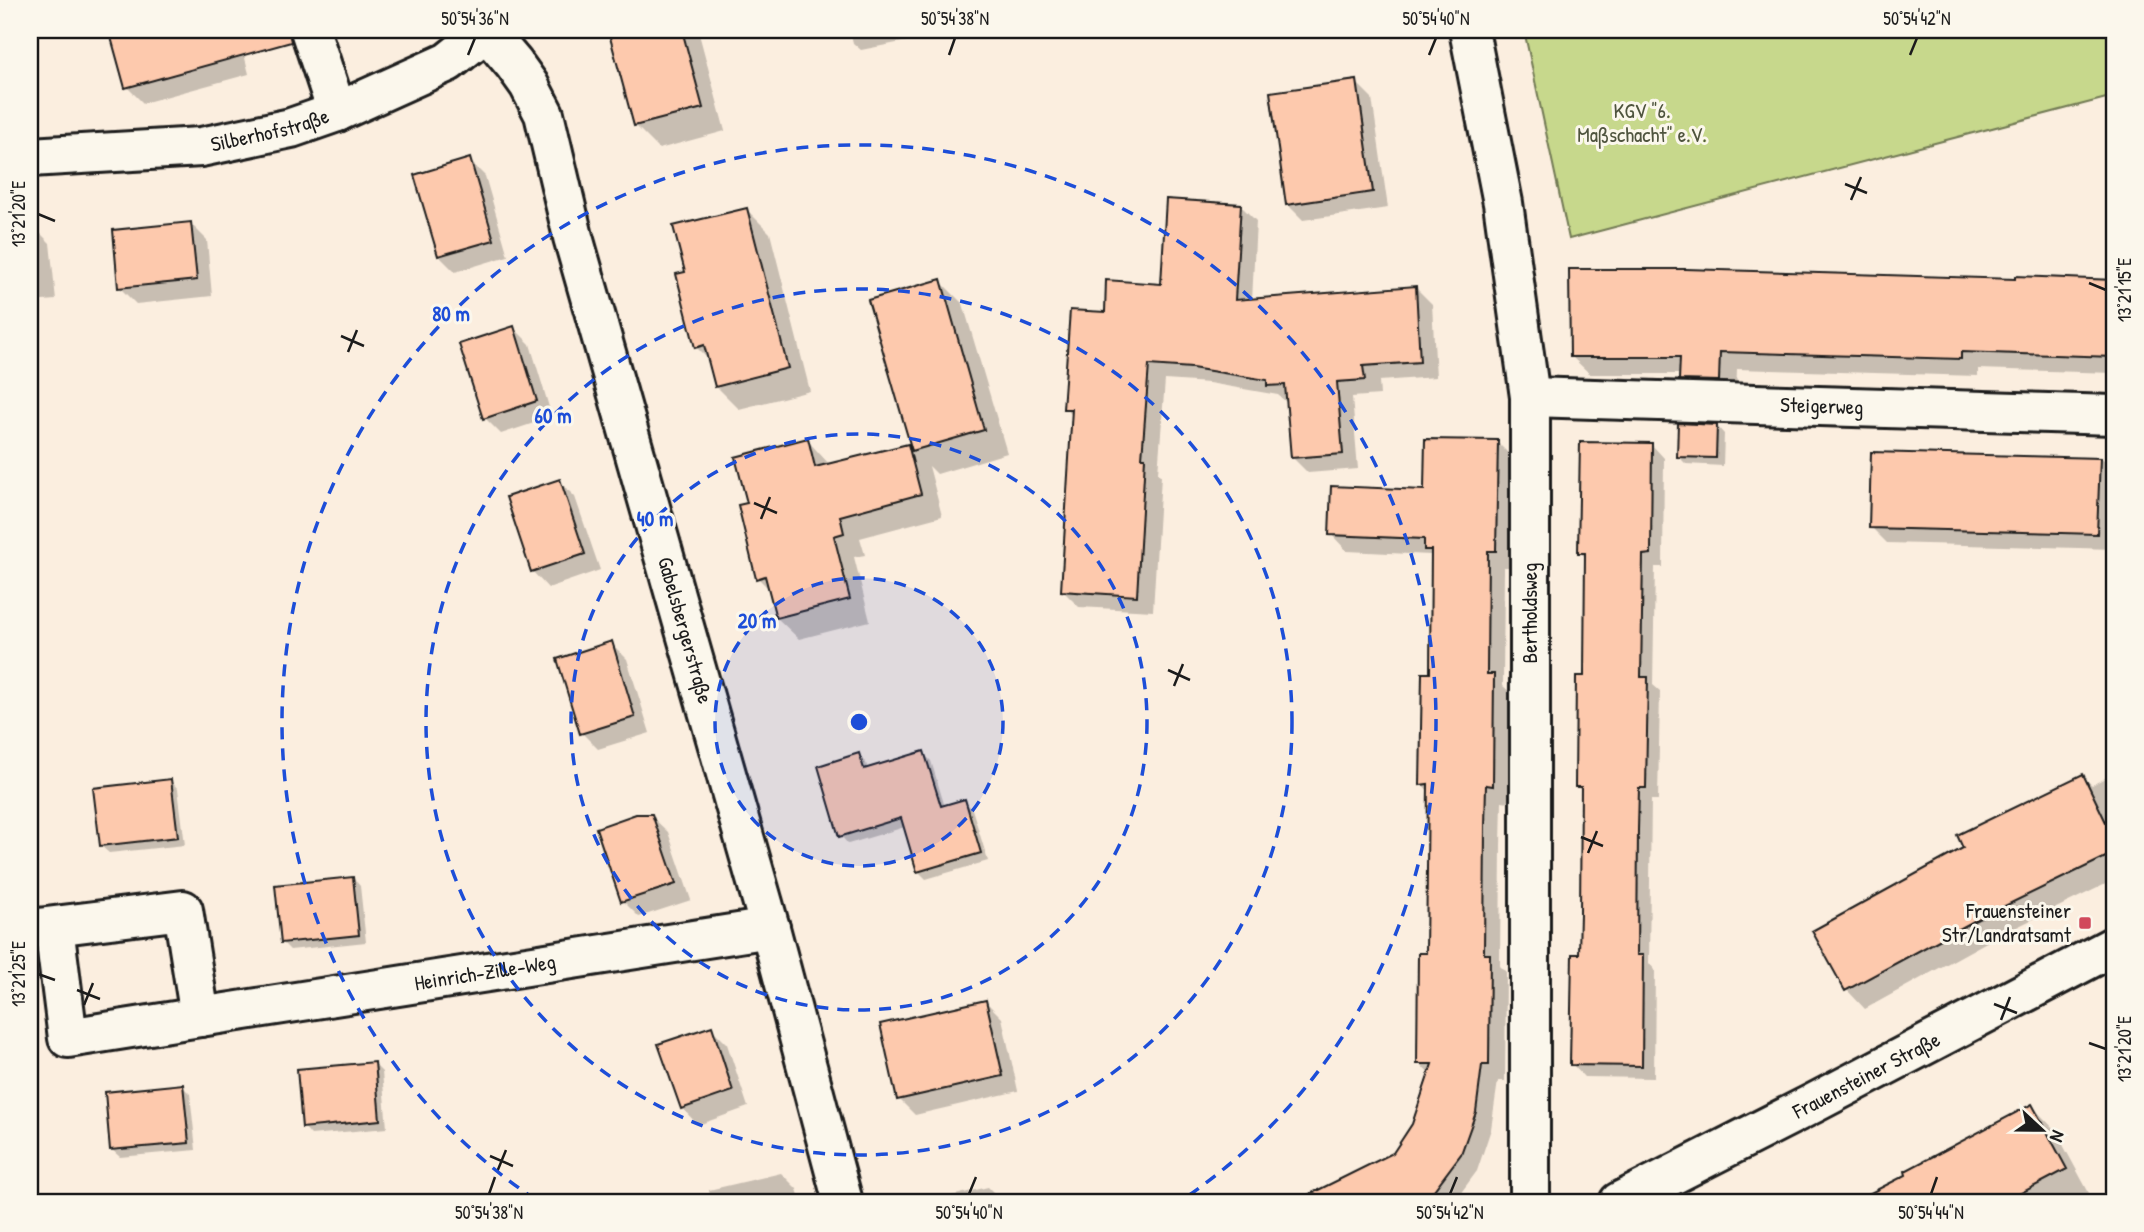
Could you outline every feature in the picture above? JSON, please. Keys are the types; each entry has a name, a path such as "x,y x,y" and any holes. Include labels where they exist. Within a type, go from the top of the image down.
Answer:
{"street":[{"path":"310,30 337,112"},
{"name":"Silberhofstraße","path":"30,157 201,146 291,128 337,112 448,62 487,30"},
{"name":"Gabelsbergerstraße","path":"487,30 529,85 544,114 573,237 770,928 843,1202"},
{"name":"Bertholdsweg","path":"1469,30 1503,204 1530,397 1530,1202"},
{"name":"Steigerweg","path":"1530,397 2114,415"},
{"name":"Heinrich-Zille-Weg","path":"200,1017 183,910 42,928 68,1038 770,928"},
{"name":"Frauensteiner Straße","path":"1619,1202 2114,946"}],"green space":[{"name":"KGV \"6. Maßschacht\" e.V.","path":"1524,30 2114,30 2114,96 1569,239"}],"building":[{"path":"109,30 289,30 291,42 125,88"},
{"path":"608,30 682,30 703,108 634,126"},
{"path":"1357,80 1373,192 1286,205 1270,92"},
{"path":"470,158 494,240 438,256 414,175"},
{"path":"1166,199 1241,204 1235,300 1416,286 1420,362 1363,366 1365,380 1337,382 1343,454 1291,458 1285,385 1267,386 1267,380 1192,368 1149,365 1142,458 1145,458 1137,596 1061,591 1072,409 1063,409 1070,310 1105,312 1106,280 1161,284"},
{"path":"747,208 788,368 715,387 704,345 695,348 676,274 685,272 673,226"},
{"path":"191,222 197,280 118,288 113,230"},
{"path":"1569,269 1685,269 2114,280 2114,357 1961,352 1961,359 1720,352 1719,381 1679,380 1680,357 1570,357"},
{"path":"941,279 984,430 912,451 868,300"},
{"path":"514,326 537,401 483,419 459,344"},
{"path":"1678,423 1717,425 1716,458 1677,457"},
{"path":"808,438 815,467 908,444 921,494 840,516 844,533 834,536 850,599 776,618 765,576 756,579 738,505 747,503 735,457"},
{"path":"1425,439 1498,440 1496,551 1488,551 1487,674 1494,674 1493,786 1486,785 1485,827 1484,954 1490,954 1489,1065 1482,1065 1476,1112 1461,1154 1434,1190 1421,1202 1294,1202 1393,1153 1412,1124 1432,1064 1417,1064 1418,953 1426,953 1428,784 1420,785 1422,673 1430,673 1431,550 1424,550 1424,539 1329,535 1331,486 1424,490"},
{"path":"1580,442 1652,443 1651,554 1643,555 1641,677 1648,677 1646,788 1639,788 1638,830 1637,955 1643,955 1642,1066 1570,1065 1572,954 1579,954 1580,913 1581,787 1575,787 1576,676 1584,676 1585,553 1578,553"},
{"path":"1871,452 2100,458 2097,534 1869,528"},
{"path":"560,479 585,554 531,572 506,497"},
{"path":"612,641 635,717 580,734 557,659"},
{"path":"924,751 941,806 965,799 981,853 917,872 901,818 839,837 818,766 859,753 864,769"},
{"path":"2083,774 2114,839 2114,853 1974,921 1845,991 1812,931 1963,848 1957,835"},
{"path":"171,779 178,837 100,846 93,788"},
{"path":"636,814 652,814 676,884 621,902 596,828"},
{"path":"353,877 359,935 281,943 275,885"},
{"path":"986,1000 1003,1076 897,1100 880,1024"},
{"path":"712,1026 733,1091 681,1109 658,1044"},
{"path":"375,1062 380,1120 302,1128 297,1069"},
{"path":"183,1084 189,1143 110,1150 105,1092"},
{"path":"2032,1104 2067,1169 2004,1202 1853,1202 1906,1175 1905,1171"}],"place":[{"name":"Frauensteiner Str/Landratsamt","path":"2085,923"}]}
